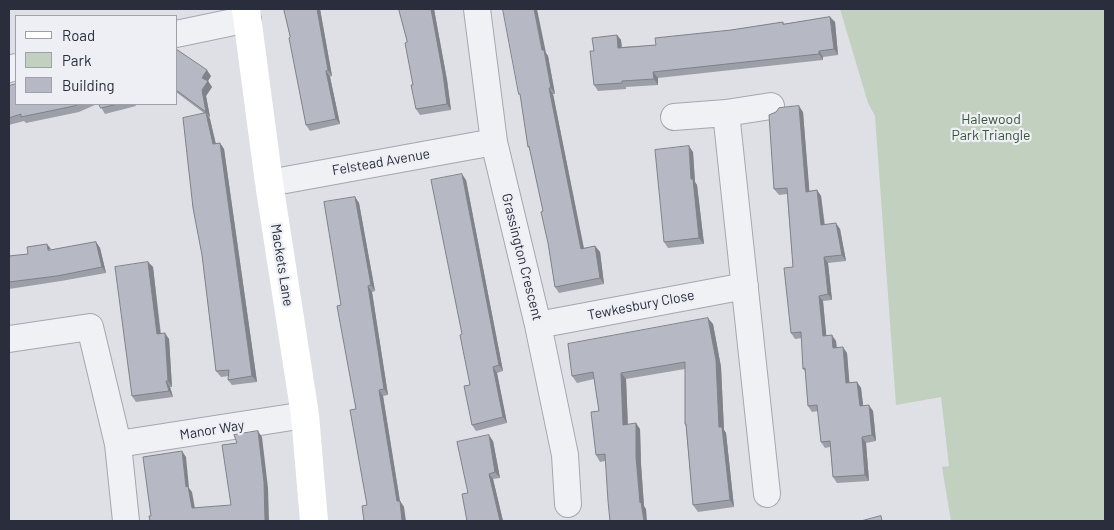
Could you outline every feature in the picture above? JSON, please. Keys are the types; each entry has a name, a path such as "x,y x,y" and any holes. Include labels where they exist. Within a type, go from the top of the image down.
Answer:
{"street":[{"name":"Grassington Crescent","path":"477,9 494,142 538,325 565,455 568,504"},
{"path":"178,33 247,14"},
{"name":"Mackets Lane","path":"247,14 269,183 305,415 314,521"},
{"path":"674,117 726,114 771,106"},
{"path":"726,114 767,494"},
{"name":"Felstead Avenue","path":"269,183 494,142"},
{"name":"Tewkesbury Close","path":"538,325 745,286"},
{"path":"9,339 90,327 118,444 126,521"},
{"name":"Manor Way","path":"118,444 305,415"}],"green space":[{"name":"Halewood Park Triangle","path":"840,9 1105,9 1105,521 951,521 942,467 949,466 941,397 896,405 875,116 868,103"}],"building":[{"path":"284,9 317,9 328,70 326,71 336,119 306,125"},
{"path":"399,9 431,9 447,104 416,109 405,43 407,42"},
{"path":"503,9 534,9 542,50 544,50 551,88 549,88 581,249 595,246 600,278 555,287 541,212 543,211 528,147 520,94"},
{"path":"830,17 834,49 819,51 819,54 653,72 654,79 594,85 590,51 594,51 592,38 617,35 618,48 656,45 655,38"},
{"path":"178,50 207,70 202,78 208,81 202,90 206,112 178,91"},
{"path":"15,84 15,105 76,105 21,117 21,114 9,118 9,86"},
{"path":"100,105 114,105 101,108"},
{"path":"799,106 806,192 817,190 821,225 836,223 842,255 824,257 828,294 819,296 823,336 832,335 833,348 843,347 846,383 857,382 860,406 869,405 872,435 862,437 865,475 833,477 830,441 821,442 817,405 808,406 801,332 791,333 784,268 793,267 787,188 774,189 769,115 776,112 779,108"},
{"path":"206,113 213,144 220,143 252,376 228,380 229,370 216,371 202,255 193,208 183,118"},
{"path":"689,146 691,179 693,179 699,238 664,242 655,150"},
{"path":"462,174 499,365 493,367 503,417 472,425 464,386 470,385 460,335 462,334 431,180"},
{"path":"355,197 371,285 368,286 384,389 379,390 402,521 364,521 362,506 367,505 350,410 356,409 337,306 341,305 324,202"},
{"path":"96,242 102,267 57,276 9,282 9,256 28,254 27,247 47,244 48,250"},
{"path":"148,262 157,334 165,333 168,381 166,381 169,391 132,396 115,267"},
{"path":"708,318 716,360 719,427 722,427 730,500 693,505 685,424 685,362 621,373 623,425 636,423 636,457 640,503 644,521 610,521 605,454 596,455 591,412 599,411 593,372 572,376 568,344"},
{"path":"258,431 264,482 265,521 150,521 149,516 151,516 143,457 182,451 186,487 188,486 192,508 231,505 222,445 237,443 234,435"},
{"path":"489,435 495,472 489,474 500,521 467,521 462,494 468,493 457,442"},
{"path":"881,516 882,521 861,521"}]}
